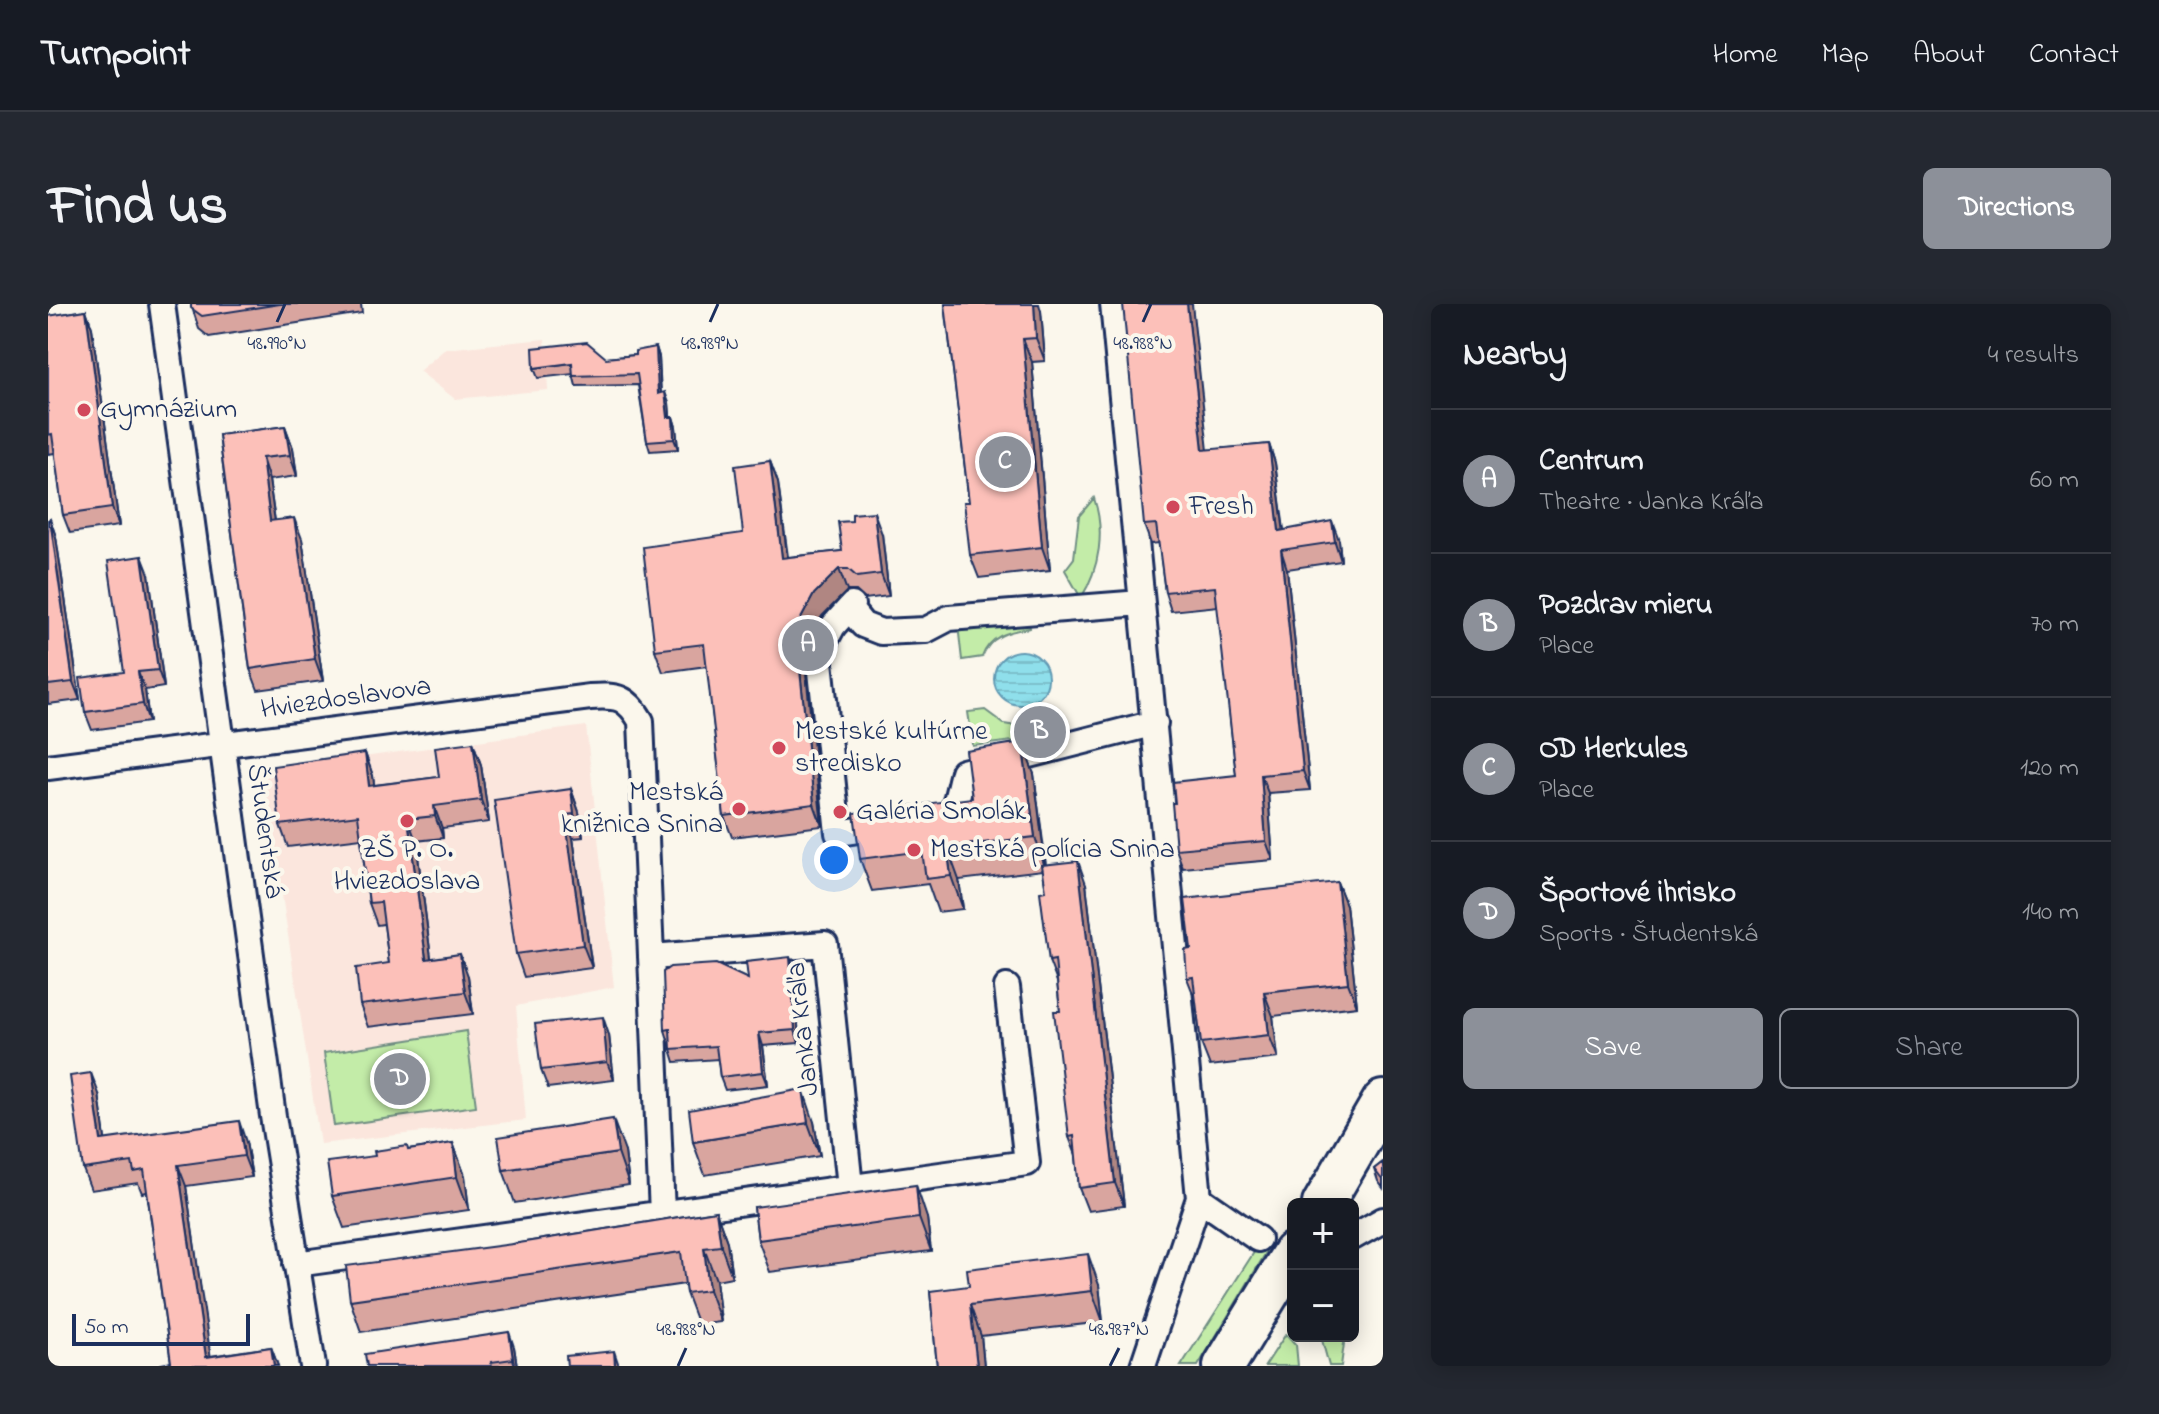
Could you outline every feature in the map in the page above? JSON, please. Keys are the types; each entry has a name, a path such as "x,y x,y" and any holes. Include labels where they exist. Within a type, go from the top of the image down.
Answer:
{"main road":[{"path":"1326,1198 1383,1101"},
{"path":"1224,1366 1276,1246"}],"street":[{"name":"Študentská","path":"162,304 221,745 313,1366"},
{"path":"1113,304 1199,1198 1143,1366"},
{"path":"1141,603 949,618 926,630 881,632 863,625 853,610 833,626 819,652 838,833 952,818 963,772 1155,723"},
{"name":"Hviezdoslavova","path":"48,767 613,696 631,704 641,721 651,957"},
{"name":"Janka Kráľa","path":"651,957 825,944 850,1187"},
{"path":"651,957 662,1214"},
{"path":"296,1264 1027,1163 1007,987"},
{"path":"1199,1198 1276,1246"},
{"path":"1359,1234 1383,1220"}],"shaded area":[{"path":"545,339 548,390 455,399 419,371 445,349"},
{"path":"586,726 614,987 516,1006 526,1120 320,1144 263,771"}],"green space":[{"path":"1094,498 1099,523 1099,549 1093,574 1081,598 1065,570 1074,558 1079,516"},
{"path":"1028,617 1030,628 995,639 982,657 962,660 958,625"},
{"path":"985,710 1004,724 1029,728 1029,739 973,746 968,712"},
{"path":"466,1031 476,1106 334,1126 324,1053"},
{"path":"1258,1246 1267,1251 1198,1366 1181,1366"},
{"path":"1286,1334 1287,1342 1296,1345 1298,1366 1265,1366"},
{"path":"1323,1342 1344,1342 1341,1366 1329,1366"}],"water":[{"path":"1021,651 1040,659 1048,678 1040,697 1021,705 1002,697 994,678 1002,659"}],"building":[{"path":"191,304 280,304 202,316 191,308"},
{"path":"945,304 1034,304 1036,338 1023,339 1042,547 970,555 964,502 969,502"},
{"path":"1123,304 1187,304 1203,450 1269,444 1279,531 1332,521 1335,542 1281,550 1303,771 1261,775 1266,841 1176,849 1173,782 1236,775 1215,587 1165,592 1156,524 1144,525"},
{"path":"86,310 112,508 63,515 52,434 48,435 48,316"},
{"path":"587,342 606,358 635,355 635,351 656,347 658,394 665,392 668,417 673,417 674,439 647,441 637,374 573,376 572,363 534,368 533,348"},
{"path":"285,426 290,455 262,458 270,521 294,518 315,659 250,669 219,435"},
{"name":"Mestské kultúrne stredisko","path":"770,461 782,558 842,551 838,522 852,521 852,514 874,512 881,574 857,577 848,569 839,569 814,594 798,624 796,632 814,804 724,816 704,644 655,650 643,547 743,533 735,466"},
{"path":"48,520 73,682 48,685"},
{"path":"142,556 158,670 138,672 143,704 85,712 80,678 124,672 108,561"},
{"path":"473,742 481,800 434,806 435,816 408,819 426,959 460,954 465,992 360,1005 356,968 389,963 381,902 369,903 358,815 280,825 273,766 365,753 369,786 439,777 435,747"},
{"path":"1022,742 1035,837 947,847 951,876 926,879 922,851 860,859 854,813 972,798 966,751"},
{"path":"571,789 574,814 565,815 583,945 516,954 494,800"},
{"path":"1078,861 1115,1183 1079,1188 1074,1136 1069,1137 1054,1011 1060,1011 1055,960 1049,961 1040,892 1046,891 1042,865"},
{"path":"1337,882 1348,983 1264,992 1269,1035 1201,1043 1193,977 1187,978 1185,950 1191,949 1185,899"},
{"path":"790,957 795,1030 759,1033 763,1072 720,1077 716,1046 671,1049 670,1029 665,1030 663,972 670,967 716,964 748,979 746,962"},
{"path":"603,1017 607,1062 541,1070 535,1024"},
{"path":"91,1073 101,1140 239,1121 244,1156 178,1165 206,1357 271,1347 274,1366 161,1366 171,1362 144,1170 134,1172 132,1162 83,1169 70,1076"},
{"path":"803,1089 808,1123 693,1142 689,1110"},
{"path":"613,1119 618,1153 503,1170 498,1137"},
{"path":"453,1143 457,1177 332,1196 327,1162 375,1156 374,1151 407,1146 408,1150"},
{"path":"1383,1162 1383,1181 1374,1169"},
{"path":"916,1185 919,1218 758,1240 754,1207"},
{"path":"716,1211 721,1246 704,1248 709,1290 686,1293 681,1252 350,1300 346,1266 513,1244"},
{"path":"1088,1254 1092,1291 970,1305 977,1366 937,1366 930,1291 969,1286 967,1269"},
{"path":"509,1332 513,1359 491,1362 492,1366 367,1366 365,1354"},
{"path":"614,1351 615,1366 567,1366 566,1356"}],"place":[{"name":"Gymnázium","path":"84,410"},
{"name":"OD Herkules","path":"1005,462"},
{"name":"Fresh","path":"1173,507"},
{"name":"Centrum","path":"808,645"},
{"name":"Pozdrav mieru","path":"1040,732"},
{"name":"Mestské kultúrne stredisko","path":"779,748"},
{"name":"Mestská knižnica Snina","path":"739,809"},
{"name":"Galéria Smolák","path":"840,812"},
{"name":"ZŠ P. O. Hviezdoslava","path":"407,821"},
{"name":"Mestská polícia Snina","path":"914,850"},
{"name":"Športové ihrisko","path":"400,1079"}]}
